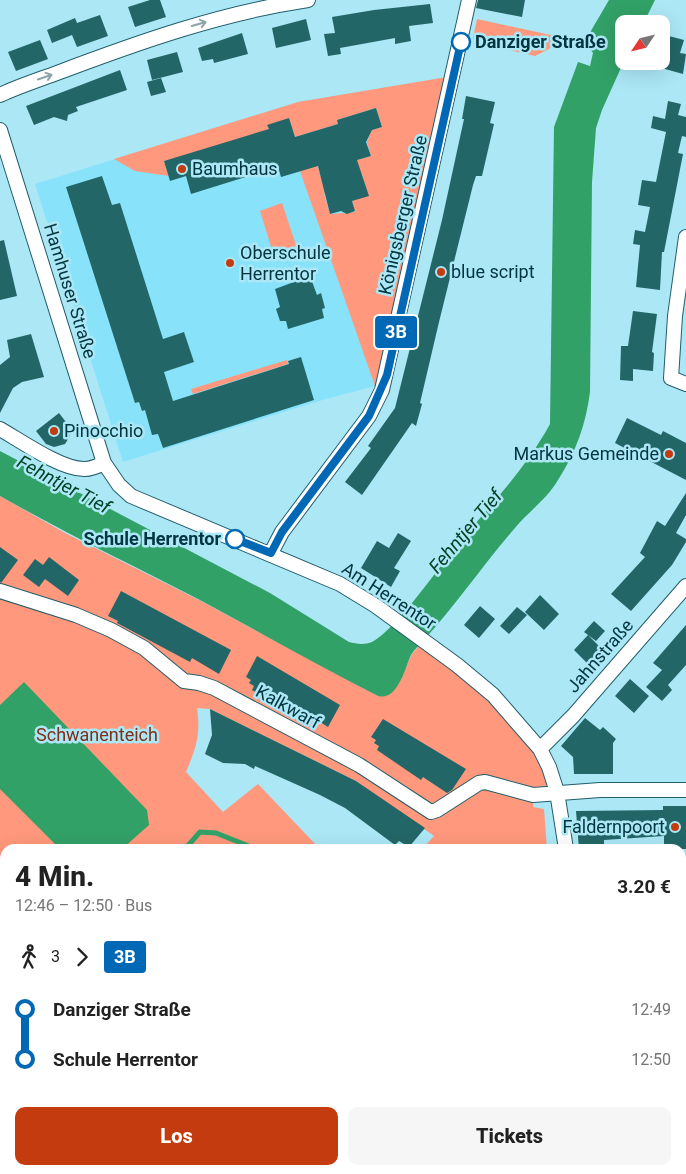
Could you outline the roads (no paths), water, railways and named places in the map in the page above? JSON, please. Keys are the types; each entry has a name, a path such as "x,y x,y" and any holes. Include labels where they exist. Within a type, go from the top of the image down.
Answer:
{"street":[{"path":"0,94 108,52 164,34 240,12 308,0"},
{"name":"Königsberger Straße","path":"271,553 282,532 369,416 382,390 469,0"},
{"name":"Hamhuser Straße","path":"0,130 104,463"},
{"path":"686,237 675,316 671,378 686,384"},
{"path":"0,429 76,468 90,469 104,463"},
{"name":"Am Herrentor","path":"104,463 119,485 131,496 271,553 340,584 385,612 428,643 493,695 540,749 549,767 557,792 565,844"},
{"name":"Jahnstraße","path":"540,749 573,716 686,586"},
{"name":"Kalkwarf","path":"0,591 76,615 130,640 158,659 184,681 199,682 214,688 360,765 431,812 438,810 479,783 485,782 533,795 557,792"},
{"path":"557,792 686,790"}],"waterway":[{"path":"189,844 200,832 216,833 244,844"}],"place":[{"name":"Danziger Straße","path":"461,42"},
{"name":"Baumhaus","path":"182,169"},
{"name":"Oberschule Herrentor","path":"230,263"},
{"name":"blue script","path":"441,272"},
{"name":"Pinocchio","path":"54,431"},
{"name":"Markus Gemeinde","path":"669,454"},
{"name":"Schule Herrentor","path":"235,539"},
{"name":"Faldernpoort","path":"675,827"}],"water label":[{"name":"Fehntjer Tief","path":"64,484"},
{"name":"Fehntjer Tief","path":"465,531"}],"park label":[{"name":"Schwanenteich","path":"97,735"}]}
